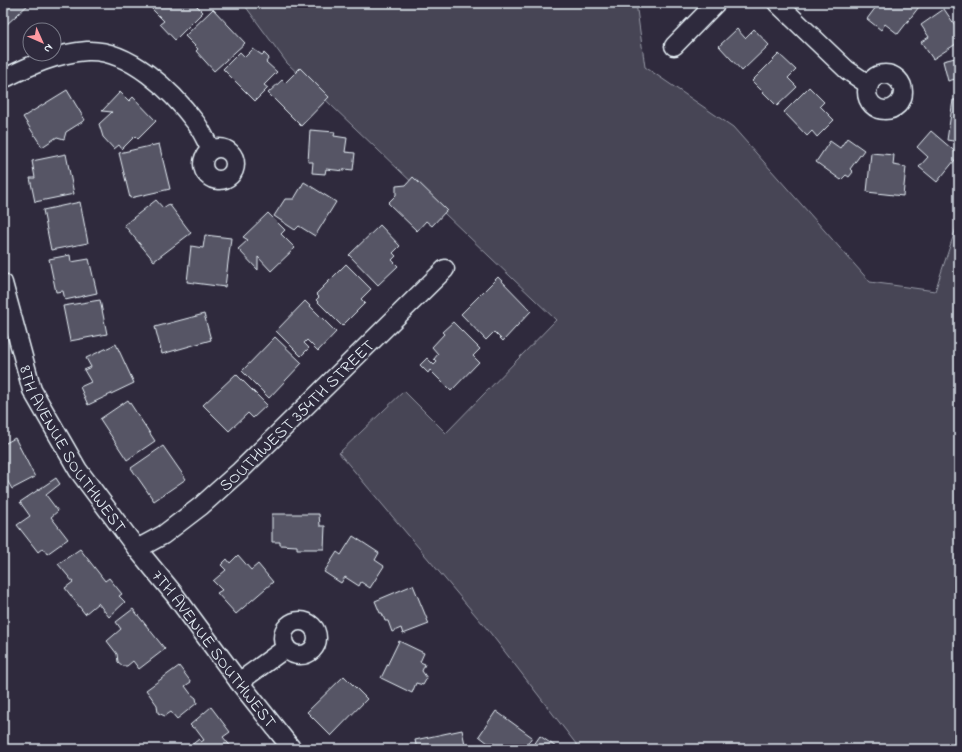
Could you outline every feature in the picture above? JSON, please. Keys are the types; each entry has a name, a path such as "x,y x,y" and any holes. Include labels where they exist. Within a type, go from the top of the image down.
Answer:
{"street":[{"path":"674,46 716,3"},
{"path":"778,3 847,70 869,85"},
{"path":"3,79 32,65 72,53 88,51 102,52 118,57 144,71 175,99 196,124 211,150"},
{"name":"SOUTHWEST 354TH STREET","path":"137,549 162,535 190,514 240,471 445,269"},
{"name":"8TH AVENUE SOUTHWEST","path":"4,293 32,390 78,470 137,549"},
{"name":"7TH AVENUE SOUTHWEST","path":"137,549 174,594 239,682 292,749"},
{"path":"239,682 286,648"}],"shaded area":[{"path":"243,3 636,3 645,67 733,127 870,282 935,291 959,219 959,749 580,749 488,630 339,453 404,391 446,433 556,320 287,63"}],"building":[{"path":"3,3 30,3 5,26 3,23"},
{"path":"150,3 194,3 203,12 175,40 160,24 164,21 148,5"},
{"path":"879,3 922,3 898,34 885,24 881,30 867,19"},
{"path":"213,9 245,43 214,71 196,51 198,49 185,36"},
{"path":"944,9 959,31 959,42 933,59 921,42 929,37 921,25"},
{"path":"737,29 745,38 754,29 769,45 742,71 719,46"},
{"path":"253,49 262,55 264,53 269,58 266,62 277,72 264,85 268,88 255,101 223,69 240,52 245,57"},
{"path":"779,54 796,70 788,78 797,87 777,106 752,81"},
{"path":"959,57 959,78 948,81 943,61"},
{"path":"300,68 329,97 301,126 268,93 282,80 285,83"},
{"path":"809,87 824,102 820,106 834,120 817,137 812,131 807,136 784,112"},
{"path":"67,90 85,120 66,132 64,139 57,137 42,147 23,117"},
{"path":"120,92 129,101 133,97 156,121 138,139 135,136 122,149 119,145 114,149 103,137 99,124 112,112 102,111"},
{"path":"953,100 959,100 959,142 947,140"},
{"path":"310,130 335,132 334,136 347,138 345,152 355,153 353,170 344,169 344,171 326,169 325,174 312,173 313,162 308,162"},
{"path":"931,131 959,155 937,182 919,167 928,157 917,147"},
{"path":"847,138 864,150 850,169 853,172 849,177 846,175 841,180 816,162 830,141 840,148"},
{"path":"159,144 170,189 130,198 119,153"},
{"path":"871,153 894,155 893,165 906,167 903,196 867,192"},
{"path":"66,154 74,194 35,202 30,178 35,178 32,161"},
{"path":"413,177 447,210 432,226 426,221 417,231 388,203 396,195 396,186 406,185"},
{"path":"304,182 336,202 315,236 299,226 295,230 274,216 285,199 294,199"},
{"path":"156,200 163,208 169,204 191,233 154,261 124,225"},
{"path":"80,202 88,243 51,250 43,210"},
{"path":"268,213 285,230 281,234 295,248 271,271 258,257 258,270 238,249 248,240 243,237"},
{"path":"380,225 400,246 393,253 396,256 392,260 398,266 378,285 349,255"},
{"path":"205,235 231,238 225,287 187,282 191,246 203,248"},
{"path":"70,255 71,262 89,259 97,293 65,300 63,291 56,292 49,259"},
{"path":"346,264 371,289 361,299 365,303 342,326 316,300 319,297 316,294"},
{"path":"498,277 531,311 503,341 494,332 486,340 461,314"},
{"path":"100,300 107,334 70,341 63,306"},
{"path":"305,301 336,332 318,351 307,340 304,343 309,348 301,356 276,331"},
{"path":"204,314 211,340 162,354 155,327"},
{"path":"453,322 480,349 473,356 479,362 451,391 430,370 428,373 420,365 427,358 434,365 437,362 434,359 438,354 432,347 444,334 442,332"},
{"path":"275,337 302,363 269,398 242,371"},
{"path":"116,344 134,383 88,405 80,387 91,382 84,370 91,367 86,358"},
{"path":"236,374 267,405 253,418 248,413 229,431 203,405"},
{"path":"128,400 155,441 127,460 100,419"},
{"path":"15,438 35,477 12,489 3,475 3,442 4,444"},
{"path":"163,446 186,479 154,501 131,468"},
{"path":"56,478 60,484 46,495 58,511 51,517 68,539 47,554 43,548 38,552 17,525 30,516 20,502"},
{"path":"272,514 319,514 320,526 325,526 324,549 297,549 297,546 280,545 280,542 272,542"},
{"path":"353,536 379,553 375,560 384,566 370,588 361,582 359,586 345,577 341,583 324,572 337,552 341,555"},
{"path":"80,549 105,581 109,578 122,594 119,596 125,602 109,617 98,603 85,614 65,588 73,582 58,564"},
{"path":"238,555 251,570 258,564 273,582 236,614 217,593 222,590 213,581 226,570 221,565 227,559 230,563"},
{"path":"413,585 429,624 403,634 401,628 392,632 388,621 385,621 375,601"},
{"path":"133,609 165,649 139,669 133,661 127,666 123,666 118,662 117,654 107,641 121,629 116,622"},
{"path":"399,641 424,653 420,662 425,664 422,671 427,678 423,685 416,683 412,693 381,678"},
{"path":"179,666 191,682 185,686 196,698 197,703 177,719 171,712 165,716 158,713 157,705 146,690"},
{"path":"344,676 367,699 331,736 307,712"},
{"path":"211,707 230,732 223,737 233,749 190,749 189,747 199,739 201,742 204,740 195,728 190,725"},
{"path":"496,711 532,737 524,749 494,749 496,745 488,743 479,736"},
{"path":"462,730 466,749 417,749 415,740"},
{"path":"540,736 559,749 531,749"}]}
